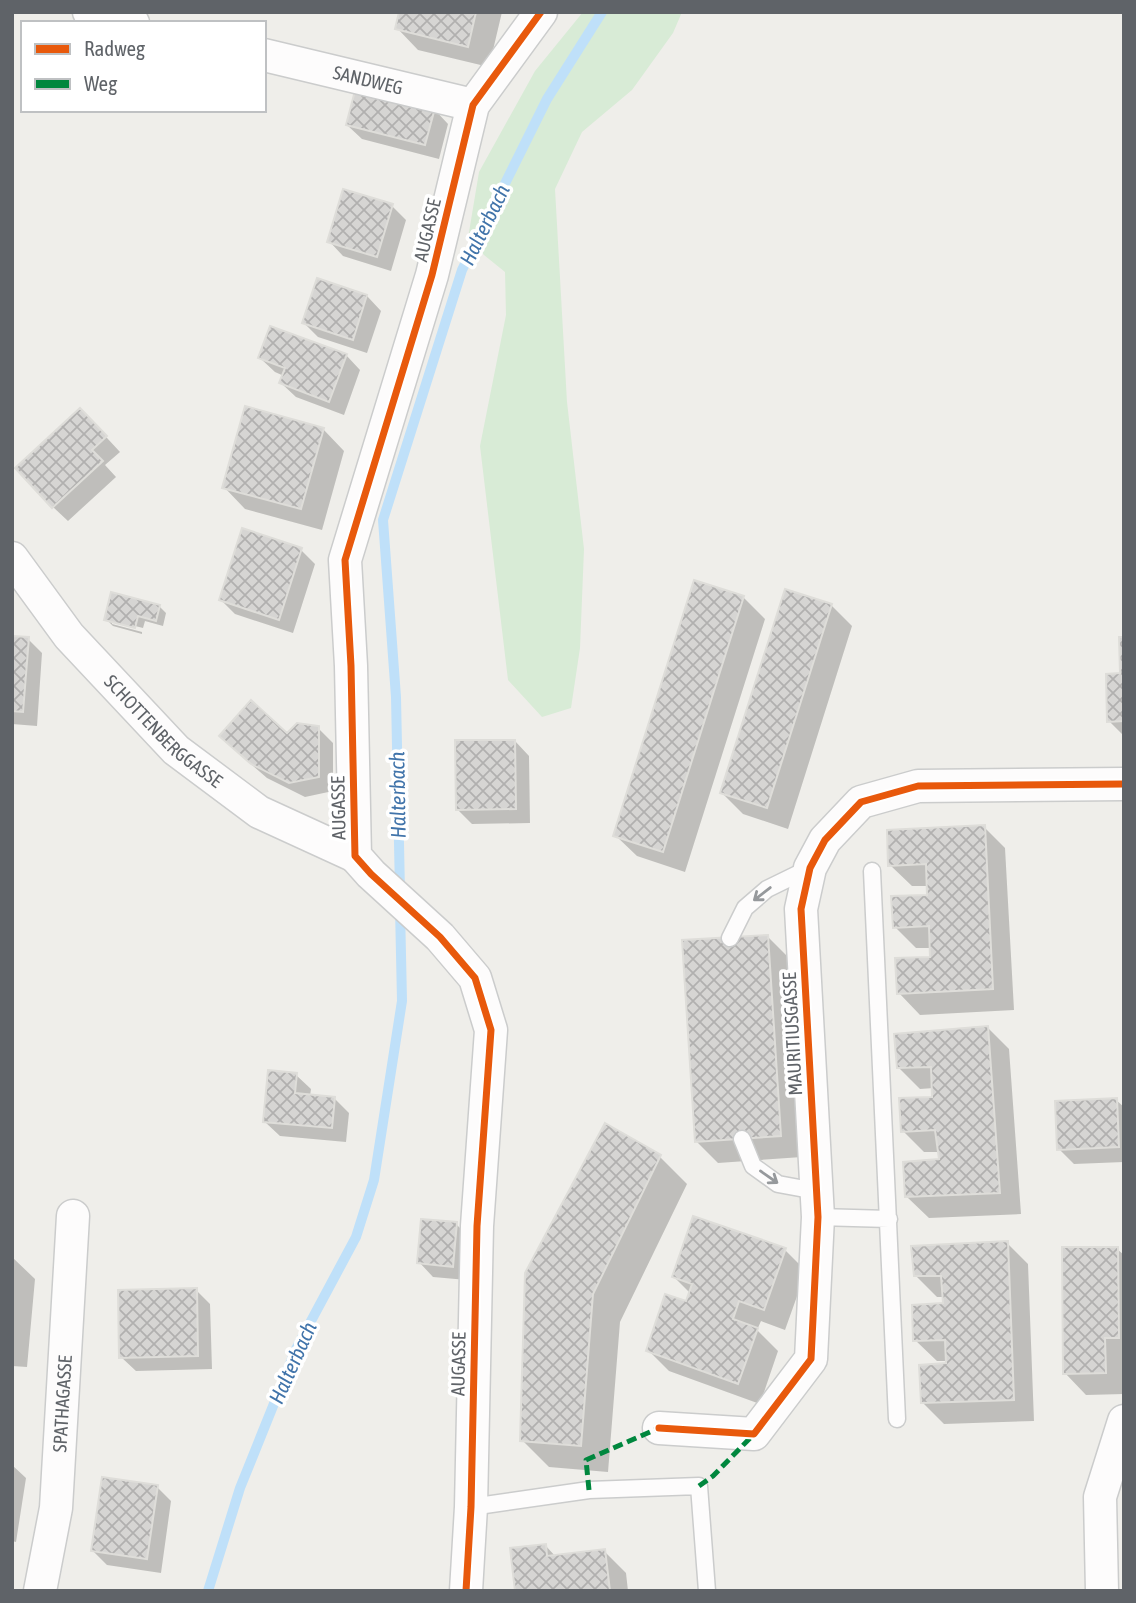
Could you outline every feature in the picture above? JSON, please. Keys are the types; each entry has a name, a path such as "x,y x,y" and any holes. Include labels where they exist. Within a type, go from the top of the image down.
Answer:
{"street":[{"path":"89,12 124,21"},
{"name":"AUGASSE","path":"466,1591 471,1507 477,1226 491,1030 475,978 440,937 363,865 345,560 432,275 473,105 541,12"},
{"name":"SANDWEG","path":"266,54 473,105"},
{"name":"SCHOTTENBERGGASSE","path":"12,558 69,636 176,750 259,811 363,865"},
{"name":"MAURITIUSGASSE","path":"659,1428 754,1434 811,1359 817,1204 801,909 810,868 825,840 861,802 918,786 1124,784"},
{"name":"SPATHAGASSE","path":"40,1591 56,1508 73,1216"},
{"path":"1102,1591 1100,1497 1124,1421"}],"lane":[{"path":"730,938 744,908 767,889 810,868"},
{"path":"872,870 897,1419"},
{"path":"742,1139 753,1166 778,1184 817,1204 889,1219"},
{"path":"471,1507 589,1490 699,1486 707,1591"}],"green space":[{"path":"583,12 682,12 673,33 632,90 582,132 555,189 567,402 584,549 580,648 571,708 542,717 508,680 480,446 506,315 505,272 468,238 479,172 535,71"}],"building":[{"path":"399,12 476,12 468,47 395,29"},
{"path":"356,87 435,108 425,145 346,125"},
{"path":"343,189 393,204 377,257 327,242"},
{"path":"317,278 367,295 353,340 302,323"},
{"path":"270,326 347,354 329,402 279,383 285,368 258,358"},
{"path":"245,406 324,428 301,509 222,488"},
{"path":"80,408 107,436 92,450 103,461 52,508 15,468"},
{"path":"242,528 302,548 279,620 219,600"},
{"path":"694,580 744,596 663,852 613,836"},
{"path":"785,589 832,604 767,808 720,793"},
{"path":"111,592 160,605 156,621 138,616 135,628 104,620"},
{"path":"12,636 29,637 23,712 12,711"},
{"path":"1119,637 1124,637 1124,721 1107,722 1106,674 1120,673"},
{"path":"251,700 287,733 297,723 319,726 319,777 289,783 251,764 219,736"},
{"path":"455,740 515,740 516,809 456,810"},
{"path":"985,825 993,989 897,994 895,958 930,957 929,926 893,928 891,896 927,895 926,864 888,866 887,830"},
{"path":"768,935 781,1136 695,1142 682,940"},
{"path":"988,1026 1000,1193 905,1197 903,1162 939,1159 935,1130 901,1132 899,1098 932,1097 931,1067 897,1068 894,1034"},
{"path":"268,1070 297,1073 295,1093 335,1097 332,1128 263,1122"},
{"path":"1117,1098 1119,1147 1057,1150 1055,1101"},
{"path":"605,1123 661,1155 593,1294 581,1446 520,1441 525,1273"},
{"path":"693,1216 786,1248 764,1310 739,1301 733,1319 758,1328 738,1384 646,1351 665,1294 686,1301 692,1284 672,1277"},
{"path":"421,1219 457,1222 453,1267 417,1263"},
{"path":"1008,1241 1014,1400 921,1403 919,1365 946,1363 945,1340 913,1341 912,1305 943,1303 941,1276 914,1276 911,1246"},
{"path":"1062,1247 1118,1247 1119,1338 1105,1338 1106,1373 1063,1374"},
{"path":"197,1288 198,1356 119,1358 118,1290"},
{"path":"102,1477 158,1485 147,1559 91,1551"},
{"path":"546,1544 547,1556 605,1549 610,1591 515,1591 510,1548"}],"waterway":[{"name":"Halterbach","path":"400,892 396,697 383,520 462,270 547,99 602,12"},
{"name":"Halterbach","path":"208,1591 240,1488 296,1349 356,1237 374,1180 402,1001 400,908"}],"marked path":[{"path":"589,1490 586,1460 659,1428"},
{"path":"699,1486 713,1476 754,1434"}],"cycle path":[{"path":"466,1591 471,1507 477,1226 491,1030 475,978 440,937 355,856 351,666 345,560 432,275 473,105 541,12"},
{"path":"659,1428 754,1434 811,1359 818,1217 801,909 810,868 825,840 861,802 918,786 1124,784"}]}
